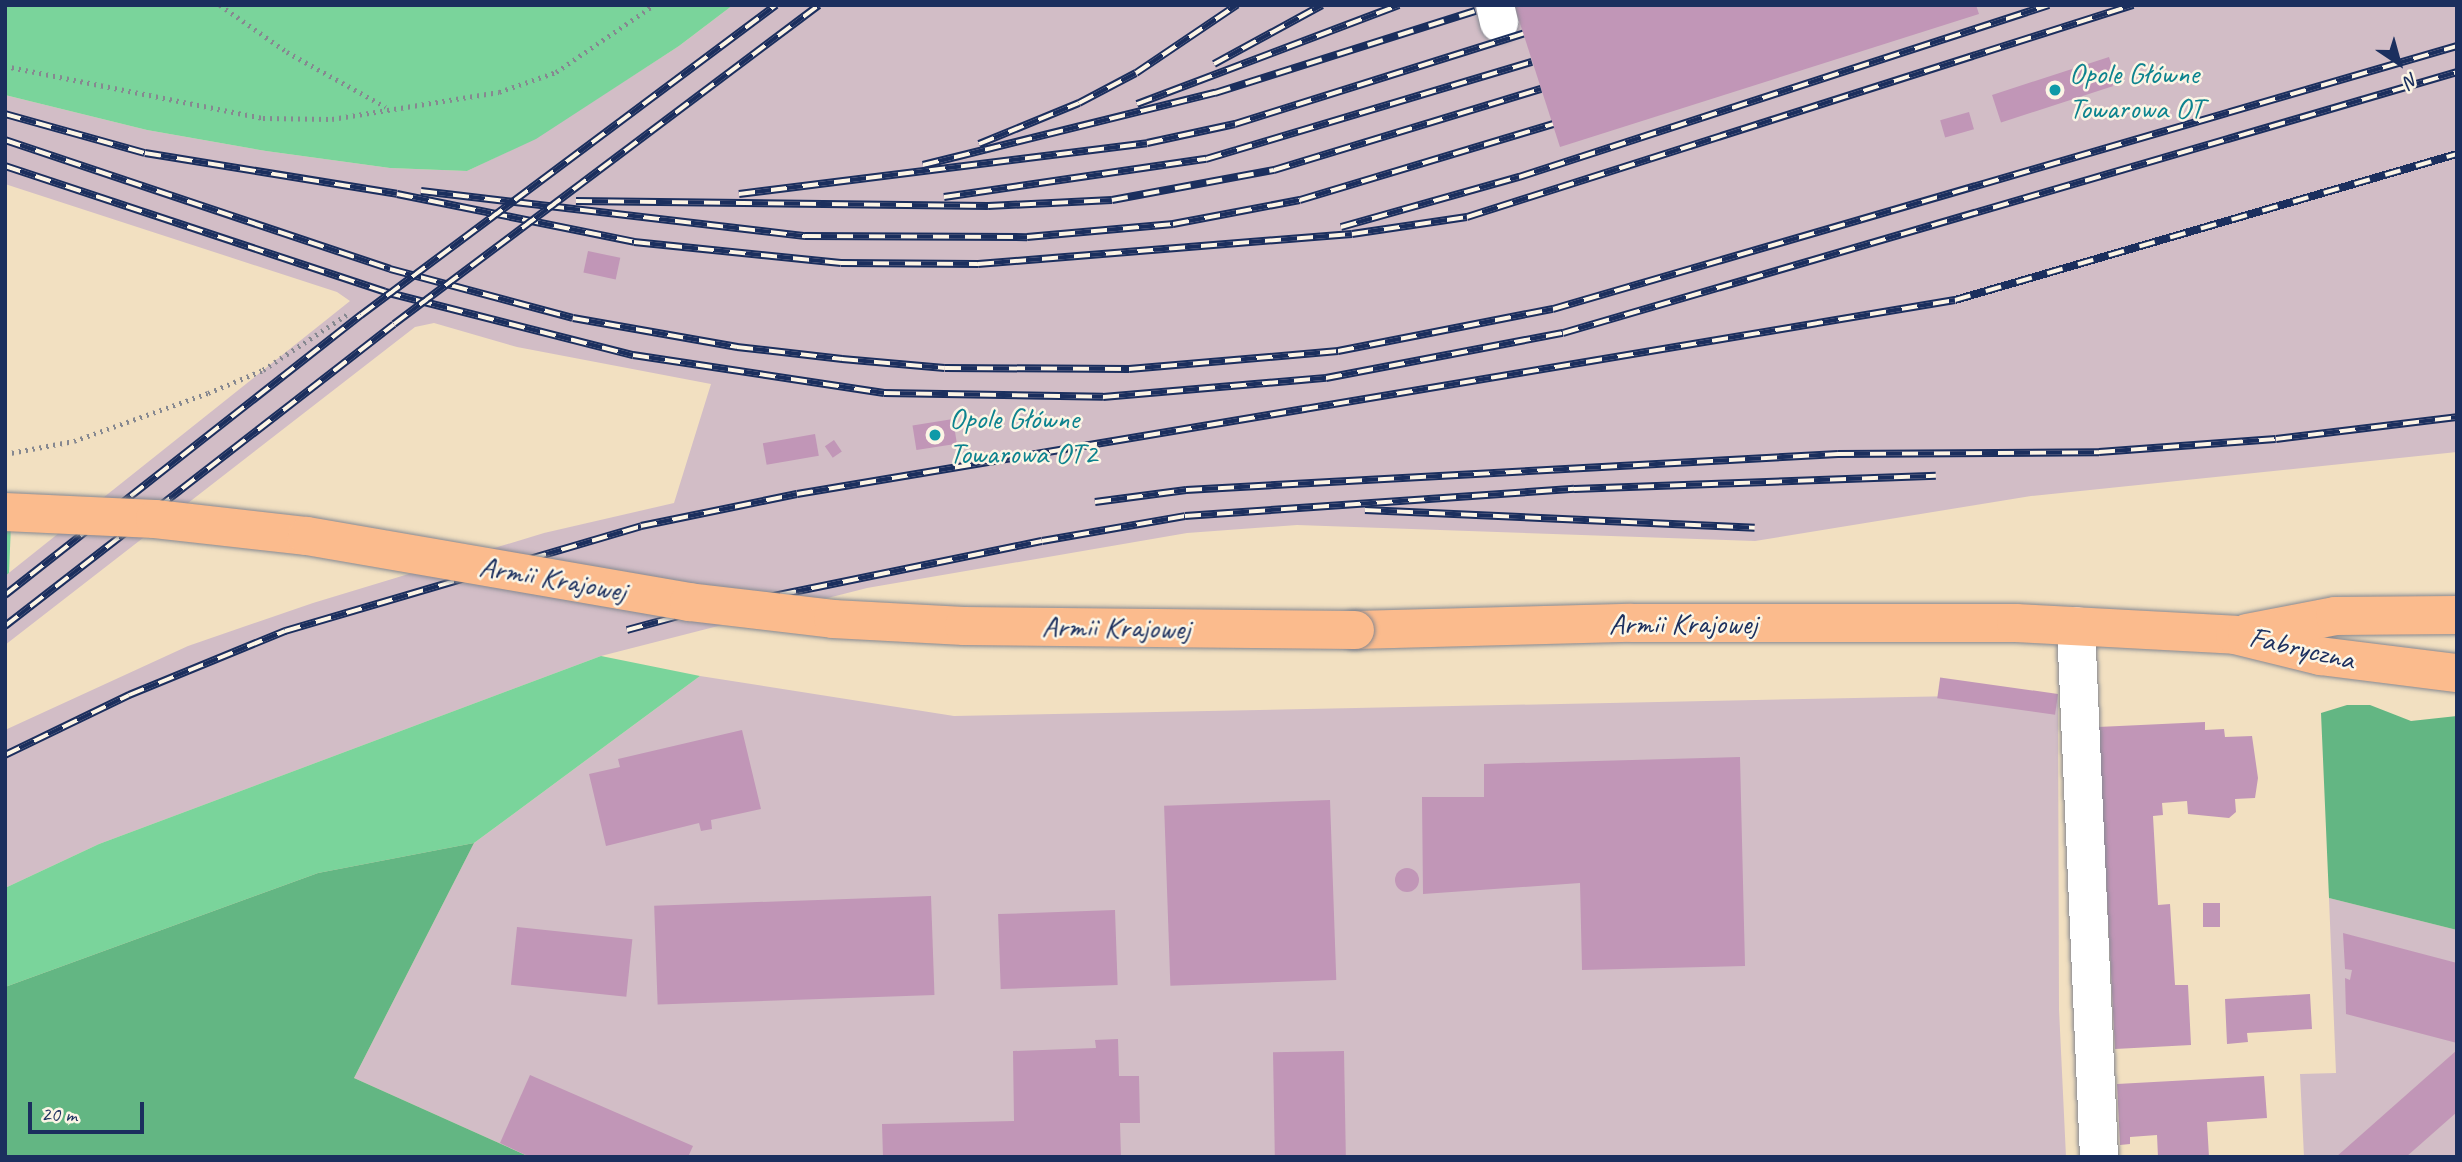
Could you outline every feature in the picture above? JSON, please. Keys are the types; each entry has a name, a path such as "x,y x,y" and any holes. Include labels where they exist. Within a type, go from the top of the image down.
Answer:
{"main road":[{"name":"Armii Krajowej","path":"5,512 141,518 282,532 689,602 833,619 964,626 1355,630 1631,623 2077,626 2235,635"},
{"name":"Fabryczna","path":"2235,635 2335,616 2457,615"},
{"name":"Fabryczna","path":"2235,635 2320,656 2457,673"}],"street":[{"path":"2077,626 2099,1157"}],"path":[{"path":"220,5 287,52 386,107"},
{"path":"5,66 263,118 332,119 386,107 499,92 556,72 654,5"},
{"path":"5,454 74,441 208,393 263,370 349,313"}],"shaded area":[{"path":"733,5 2457,5 2457,452 2031,496 1755,541 1297,525 1187,533 867,588 601,656 99,844 5,888 5,730 188,646 313,603 544,533 674,503 711,384 517,347 434,323 415,327 5,645 5,576 350,301 337,292 5,184 5,95 147,130 266,151 390,168 467,171 536,138 679,46"},
{"path":"700,676 954,716 2058,694 2059,1009 2066,1157 530,1157 354,1078 474,843"},
{"path":"2329,898 2457,930 2457,1157 2304,1157 2300,1074 2336,1073"}],"green space":[{"path":"5,5 733,5 679,46 536,139 467,171 390,168 266,151 147,130 5,95"},
{"path":"11,524 9,573 5,576 5,527"},
{"path":"601,656 700,676 474,843 318,873 5,987 5,888 99,844"},
{"path":"2347,705 2370,705 2411,721 2457,716 2457,930 2329,898 2321,713"},
{"path":"474,843 354,1078 530,1157 5,1157 5,987 318,873"}],"building":[{"path":"1514,5 1976,5 1979,14 1560,147"},
{"name":"Opole Główne Towarowa OT","path":"2109,57 2118,85 2001,123 1992,95"},
{"path":"1969,112 1974,129 1945,138 1940,120"},
{"path":"588,251 620,258 616,279 583,273"},
{"name":"Opole Główne Towarowa OT2","path":"953,419 957,444 916,450 913,425"},
{"path":"815,434 819,456 767,465 763,443"},
{"path":"834,440 842,452 833,458 825,446"},
{"path":"1940,677 2058,694 2055,715 1937,698"},
{"path":"2205,722 2205,730 2224,729 2225,737 2252,736 2258,778 2255,798 2235,799 2236,812 2229,818 2188,814 2187,801 2162,803 2163,815 2153,816 2158,905 2170,904 2175,985 2188,985 2191,1045 2115,1049 2098,727"},
{"path":"742,730 761,809 711,820 712,829 701,831 699,823 606,846 589,774 620,767 618,759"},
{"path":"1740,757 1745,966 1582,970 1580,883 1423,894 1422,797 1484,797 1484,764"},
{"path":"1330,800 1336,980 1170,986 1164,806"},
{"path":"1407,868 1418,875 1419,880 1412,891 1407,892 1396,885 1395,880 1402,869"},
{"path":"931,896 934,995 658,1005 654,906"},
{"path":"2203,903 2220,903 2220,927 2203,927"},
{"path":"1115,910 1118,985 1001,989 998,914"},
{"path":"517,927 632,939 626,997 511,985"},
{"path":"2343,933 2457,963 2457,1043 2346,1014 2345,978 2350,980 2352,970 2345,969"},
{"path":"2310,994 2312,1029 2247,1033 2248,1042 2227,1044 2225,999"},
{"path":"1118,1039 1119,1076 1139,1076 1140,1123 1120,1123 1121,1157 883,1157 882,1124 1014,1121 1013,1051 1096,1048 1095,1040"},
{"path":"2457,1050 2457,1112 2406,1157 2336,1157"},
{"path":"1344,1051 1346,1157 1275,1157 1273,1052"},
{"path":"530,1075 693,1146 688,1157 530,1157 500,1143"},
{"path":"2264,1076 2267,1118 2207,1122 2209,1157 2158,1157 2157,1135 2130,1137 2130,1144 2120,1145 2117,1084"}],"railway":[{"path":"5,595 361,315 776,5"},
{"path":"5,626 394,324 819,5"},
{"path":"979,144 1079,103 1136,73 1237,5"},
{"path":"1214,64 1322,5"},
{"path":"1137,104 1399,5"},
{"path":"1341,227 1519,177 2049,5"},
{"path":"5,114 145,153 397,194 634,242 841,263 978,264 1352,234 1467,217 2133,5"},
{"path":"923,165 1215,93 1475,11"},
{"path":"739,194 1147,143 1235,124 1523,34"},
{"path":"5,140 390,269 573,318 737,347 842,359 945,368 1129,369 1338,351 1553,309 2457,46"},
{"path":"944,197 1206,159 1532,62"},
{"path":"5,166 385,292 633,355 884,393 1103,397 1326,378 1563,333 2457,72"},
{"path":"576,201 988,206 1112,200 1274,170 1541,89"},
{"path":"421,191 805,236 1027,237 1173,224 1300,200 1553,124"},
{"path":"5,755 129,695 285,631 641,526 797,494 1955,300 2457,154"},
{"path":"1095,502 1186,490 1838,454 2099,452 2276,439 2457,417"},
{"path":"627,630 686,614 1042,541 1185,516 1574,489 1936,476"},
{"path":"1365,510 1755,528"}],"place":[{"name":"Opole Główne Towarowa OT","path":"2055,90"},
{"name":"Opole Główne Towarowa OT2","path":"935,435"}]}
